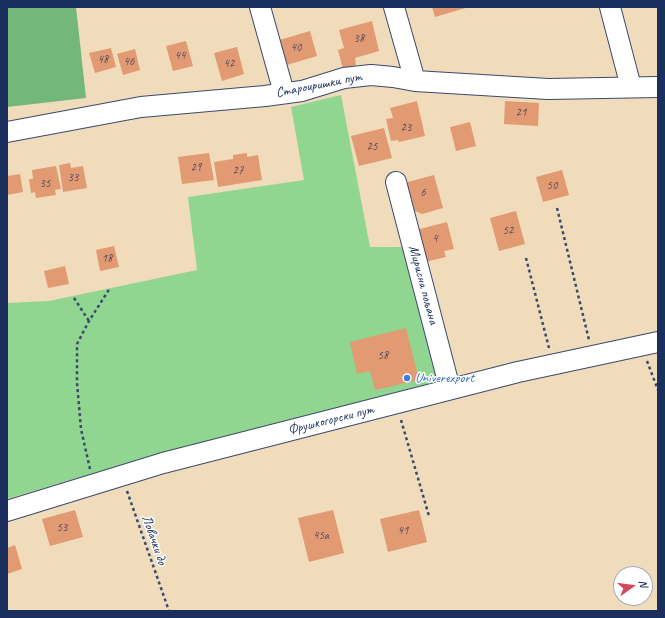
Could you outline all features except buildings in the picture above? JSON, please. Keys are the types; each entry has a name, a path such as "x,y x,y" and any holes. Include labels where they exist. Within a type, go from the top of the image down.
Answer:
{"street":[{"path":"260,7 284,93"},
{"path":"394,7 415,81"},
{"path":"610,7 631,87"},
{"name":"Староиришки пут","path":"7,132 141,107 284,93 302,90 344,78 371,75 415,81 548,89 658,87"},
{"name":"Мирисна пољана","path":"396,182 450,389"},
{"name":"Фрушкогорски пут","path":"7,510 163,463 518,372 650,344"}],"path":[{"path":"557,208 593,356"},
{"path":"526,258 553,364"},
{"path":"93,485 81,429 77,383 77,344 89,320 110,288"},
{"path":"74,298 89,320"},
{"path":"650,344 658,390"},
{"path":"396,404 428,516"},
{"name":"Ловачки до","path":"121,476 169,611"}],"green space":[{"path":"7,7 76,7 86,98 7,107"},
{"path":"341,95 370,247 406,247 443,380 164,452 7,499 7,303 49,301 197,270 188,197 304,180 291,107"}],"place":[{"name":"Univerexport","path":"407,378"}]}
